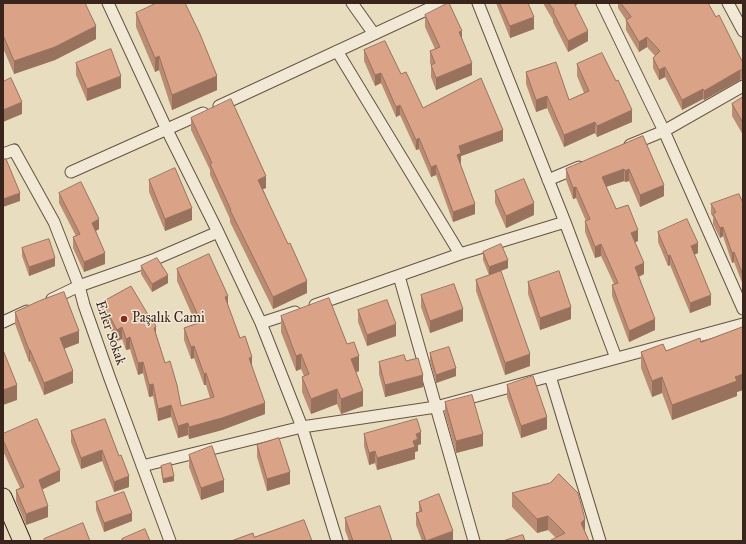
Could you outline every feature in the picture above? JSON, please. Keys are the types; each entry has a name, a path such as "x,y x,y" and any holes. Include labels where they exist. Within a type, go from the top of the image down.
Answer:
{"main road":[{"path":"3,496 22,541"}],"street":[{"path":"108,3 166,130 218,232 261,323 302,427 337,541"},
{"path":"352,3 374,34"},
{"path":"72,172 442,3"},
{"path":"478,3 565,222 616,358"},
{"path":"602,3 664,131 743,309"},
{"path":"728,3 743,31"},
{"path":"338,51 460,254"},
{"path":"620,149 664,131 743,86"},
{"name":"Erler Sokak","path":"3,154 14,150 54,222 79,286 84,305 170,541"},
{"path":"548,180 592,162"},
{"path":"261,323 460,254 565,222"},
{"path":"3,322 79,286 153,260 218,232"},
{"path":"399,276 474,541"},
{"path":"142,466 302,427 436,407 743,324"},
{"path":"550,376 600,541"}],"building":[{"path":"3,3 85,3 96,26 55,47 14,61 3,35"},
{"path":"157,3 185,3 200,34 217,76 172,95 159,56 155,58 136,13"},
{"path":"448,3 462,31 459,32 472,63 436,78 431,65 435,63 430,51 440,47 425,15"},
{"path":"500,3 528,3 534,17 510,26"},
{"path":"549,3 574,3 588,31 568,41"},
{"path":"621,3 708,3 716,17 719,15 743,63 743,70 740,70 704,91 703,89 682,100 665,67 659,70 653,58 660,51 647,37 639,42 626,20 631,17"},
{"path":"385,41 401,74 406,72 423,108 481,78 503,130 459,146 461,153 457,155 475,204 453,212 436,165 431,167 419,138 416,140 400,105 396,107 381,73 375,75 364,50"},
{"path":"111,49 121,76 87,89 76,63"},
{"path":"602,53 616,81 618,80 632,110 597,126 595,122 564,135 547,96 536,100 526,72 556,62 569,100 589,91 577,64"},
{"path":"11,78 22,102 3,110 3,82"},
{"path":"743,97 743,123 732,104"},
{"path":"231,99 266,176 258,180 288,244 290,243 307,281 273,297 230,210 210,164 212,163 191,118"},
{"path":"643,136 664,185 640,195 629,169 625,171 624,169 602,177 616,209 628,205 638,230 631,233 644,263 635,267 655,319 629,331 612,285 618,283 601,244 595,247 585,221 590,219 576,187 573,188 566,169"},
{"path":"6,159 20,193 3,199 3,160"},
{"path":"175,168 192,208 165,219 149,180"},
{"path":"524,179 534,203 506,216 495,191"},
{"path":"81,182 99,219 92,223 105,253 84,262 73,237 80,234 59,193"},
{"path":"739,194 743,203 743,275 734,252 732,253 723,227 720,228 713,214 716,212 711,204"},
{"path":"687,219 698,243 691,246 711,295 690,303 670,255 668,256 658,232"},
{"path":"49,239 55,258 29,267 22,248"},
{"path":"501,244 508,260 489,267 483,252"},
{"path":"209,254 228,296 225,297 240,338 245,336 252,357 249,358 265,403 222,418 189,427 188,423 178,426 171,405 158,409 153,384 149,385 143,362 138,363 130,337 126,339 122,327 117,330 102,302 131,286 150,318 152,317 165,363 170,361 181,406 214,397 206,373 204,374 194,346 191,347 184,328 201,322 177,269"},
{"path":"157,258 168,275 152,284 141,266"},
{"path":"501,271 530,354 505,363 476,280"},
{"path":"559,271 571,307 540,318 528,282"},
{"path":"454,284 463,309 430,321 421,295"},
{"path":"64,292 79,331 60,338 73,371 44,383 29,350 15,312"},
{"path":"329,298 347,344 354,342 359,356 351,359 363,391 341,399 337,389 311,399 302,377 309,374 301,354 296,356 281,316"},
{"path":"387,300 396,324 367,335 358,310"},
{"path":"743,327 743,374 735,377 737,381 672,405 662,377 652,381 641,352 663,344 666,351 700,338 701,342"},
{"path":"449,347 456,368 436,375 430,353"},
{"path":"3,350 17,385 3,390"},
{"path":"404,355 406,361 418,358 423,375 385,385 379,362"},
{"path":"533,376 547,417 521,426 507,385"},
{"path":"472,395 483,434 456,441 445,402"},
{"path":"37,419 60,470 39,480 48,506 26,514 16,490 24,487 3,440 3,434"},
{"path":"105,419 119,456 121,455 129,476 114,482 102,450 81,458 71,431"},
{"path":"417,419 421,432 416,434 418,439 413,441 415,447 377,458 375,451 369,453 364,434"},
{"path":"279,438 290,472 267,479 257,445"},
{"path":"212,446 224,480 201,488 189,455"},
{"path":"171,463 174,476 163,479 161,466"},
{"path":"559,474 578,493 585,519 581,523 589,541 552,541 551,540 565,533 548,516 537,519 512,493 550,483"},
{"path":"124,492 132,513 104,523 96,502"},
{"path":"439,494 453,531 426,541 416,513 422,511 419,502"},
{"path":"380,506 392,541 353,541 345,518"},
{"path":"304,520 312,541 231,541 253,533 254,537"},
{"path":"83,523 90,541 44,541 44,539"},
{"path":"145,529 150,541 123,541 122,539"},
{"path":"523,535 525,541 503,541"}],"place":[{"name":"Paşalık Cami","path":"124,319"}]}
